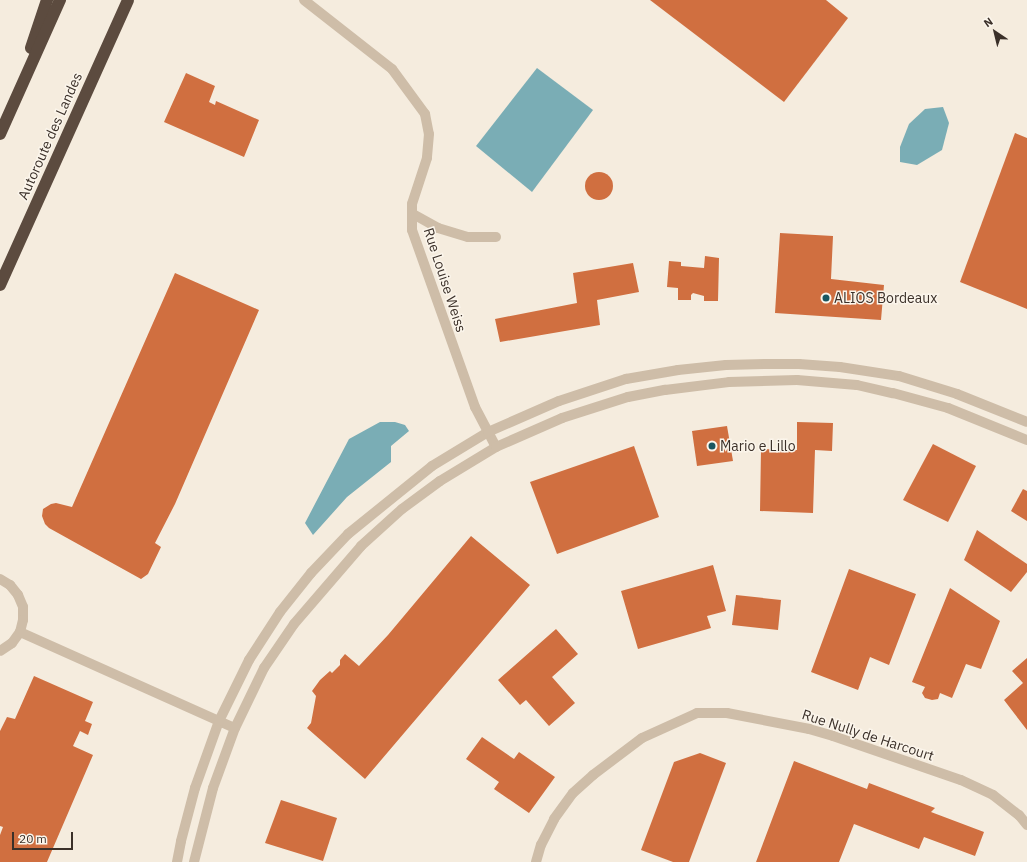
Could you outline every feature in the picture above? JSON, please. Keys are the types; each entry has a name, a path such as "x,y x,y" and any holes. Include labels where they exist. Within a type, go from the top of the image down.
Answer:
{"highway":[{"path":"2,130 47,0"},
{"path":"2,130 60,0"},
{"name":"Autoroute des Landes","path":"0,285 128,0"}],"street":[{"name":"Rue Louise Weiss","path":"304,0 392,69 425,114 429,134 428,158 412,204 412,230 475,408 496,448"},
{"path":"413,214 438,228 468,237 496,237"},
{"path":"177,862 180,841 195,788 219,721 249,660 280,612 321,562 348,534 389,499 432,466 488,432 559,401 626,379 678,370 726,365 766,364 799,364 840,367 899,376 957,394 1027,422"},
{"path":"194,862 213,788 235,728 264,668 294,624 361,546 402,509 440,481 496,448 562,418 628,397 665,390 729,382 797,380 857,386 893,393 948,408 1027,440"},
{"path":"0,579 10,585 18,595 23,607 23,620 20,632 12,643 0,651"},
{"path":"20,632 235,728"},
{"name":"Rue Nully de Harcourt","path":"536,862 541,845 554,819 573,793 593,775 642,738 697,713 727,713 809,729 833,736 961,780 993,795 1019,815 1027,826"}],"water":[{"path":"537,68 593,110 532,192 476,146"},
{"path":"943,107 949,123 942,150 917,165 900,162 900,147 909,124 925,109"},
{"path":"380,422 395,422 405,425 409,431 391,446 391,462 347,497 313,535 305,523 349,439"}],"building":[{"path":"650,0 826,0 848,18 784,102"},
{"path":"186,73 215,86 209,102 215,105 216,101 259,120 244,157 164,122"},
{"path":"1015,133 1027,138 1027,309 960,282"},
{"path":"599,172 609,176 613,186 609,196 599,200 589,196 585,186 589,176"},
{"path":"780,233 833,236 831,279 884,285 881,320 775,313"},
{"path":"705,256 719,258 718,301 704,301 704,296 693,293 691,295 691,300 678,300 678,288 667,287 669,261 681,262 681,266 704,268"},
{"path":"633,263 639,292 597,300 600,325 500,342 495,319 577,303 573,273"},
{"path":"175,273 259,310 175,504 155,543 161,547 148,574 141,579 49,528 45,524 42,516 43,509 51,504 56,503 72,507"},
{"path":"797,422 833,423 832,451 815,450 813,513 760,511 761,449 797,450"},
{"name":"Mario e Lillo","path":"727,426 733,461 697,466 692,431"},
{"path":"933,444 976,466 948,522 903,500"},
{"path":"634,446 659,517 557,554 530,482"},
{"path":"1023,489 1027,491 1027,521 1011,511"},
{"path":"977,530 1027,564 1027,572 1011,592 964,560"},
{"path":"471,536 530,585 365,779 307,728 311,723 316,696 312,691 320,680 330,671 332,673 340,665 340,660 345,654 359,666 388,635"},
{"path":"713,565 726,611 707,616 711,628 638,649 621,591"},
{"path":"849,569 916,594 889,665 870,657 858,690 811,672"},
{"path":"950,588 1000,621 981,669 966,664 952,698 940,693 938,699 932,700 925,698 922,693 925,687 912,682"},
{"path":"736,595 781,600 778,630 732,625"},
{"path":"556,629 578,654 552,677 575,703 549,726 526,700 520,705 498,680"},
{"path":"1027,658 1027,730 1004,700 1023,683 1012,671"},
{"path":"34,676 93,702 85,721 92,724 88,735 80,731 73,746 93,755 47,862 0,862 0,835 3,827 0,826 0,731 7,717 15,719"},
{"path":"482,737 514,759 519,752 555,777 529,813 494,789 499,782 466,759"},
{"path":"700,753 726,763 689,862 673,862 641,850 674,762"},
{"path":"794,761 867,789 869,783 935,808 931,812 984,832 975,856 924,837 919,849 854,824 839,862 756,862"},
{"path":"281,800 337,818 323,861 265,843"}],"place":[{"name":"ALIOS Bordeaux","path":"826,298"},
{"name":"Mario e Lillo","path":"712,446"}]}
